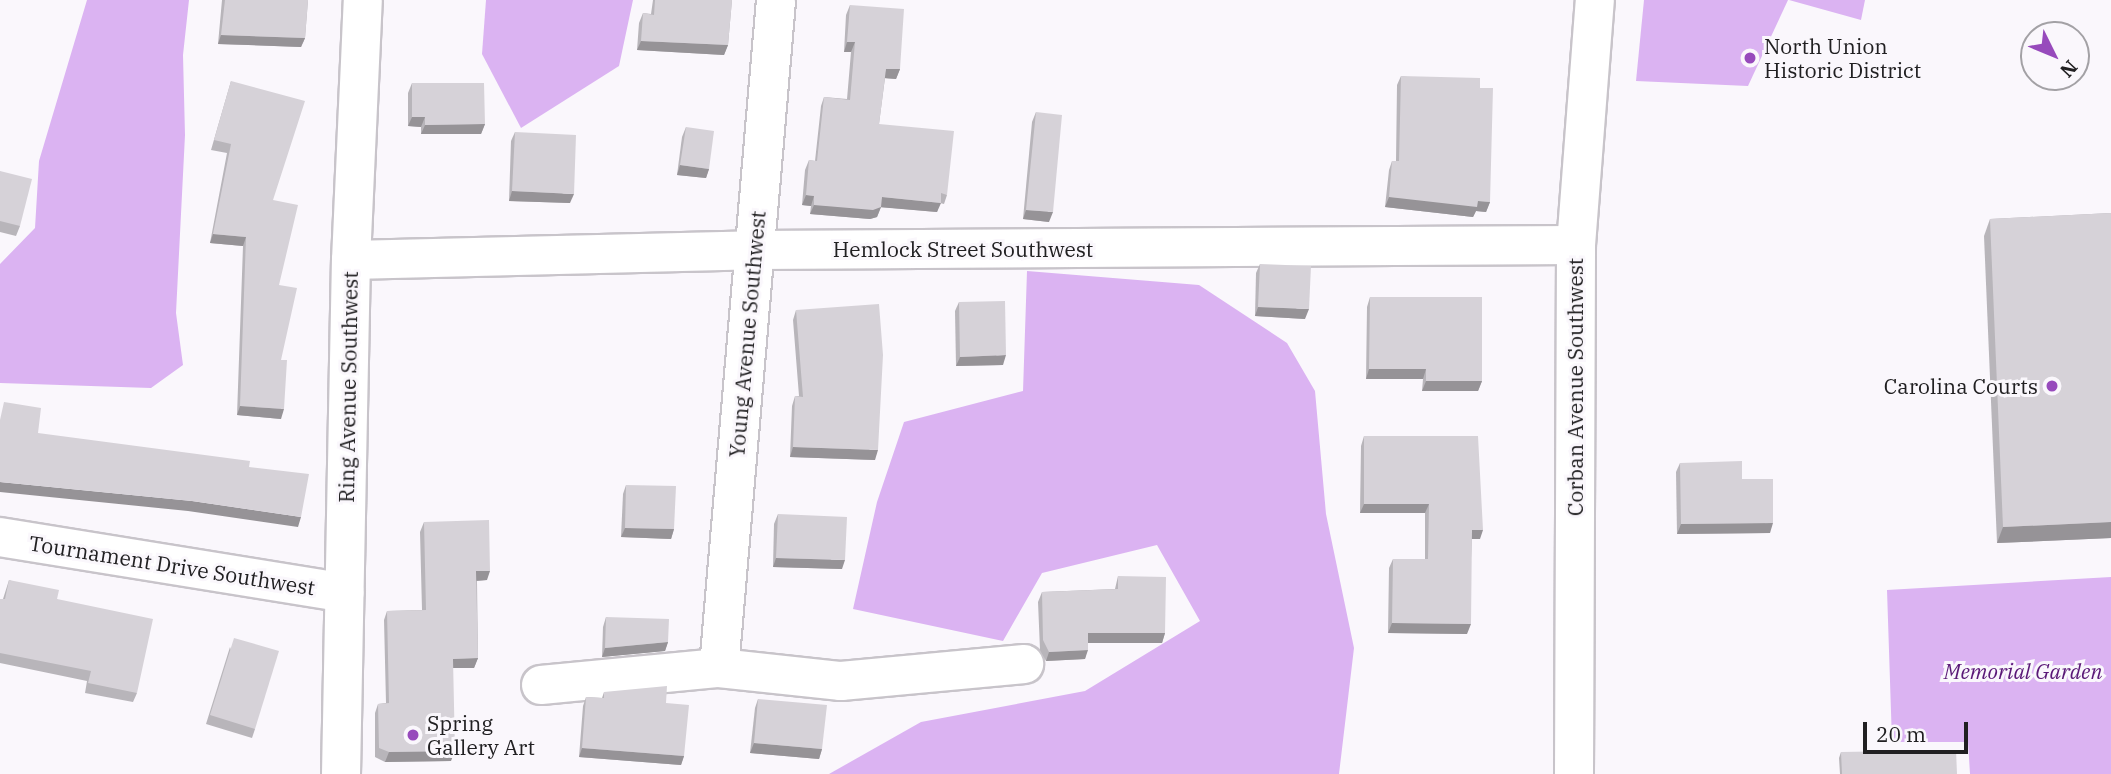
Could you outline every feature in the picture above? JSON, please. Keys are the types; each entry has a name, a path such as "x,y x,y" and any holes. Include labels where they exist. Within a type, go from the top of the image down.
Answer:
{"street":[{"name":"Ring Avenue Southwest","path":"341,774 351,260 363,0"},
{"name":"Young Avenue Southwest","path":"719,668 776,0"},
{"name":"Corban Avenue Southwest","path":"1574,774 1576,245 1595,0"},
{"name":"Hemlock Street Southwest","path":"351,260 754,250 1576,245"},
{"name":"Tournament Drive Southwest","path":"0,537 344,593"},
{"path":"541,685 719,668 841,681 1024,664"}],"green space":[{"path":"87,0 189,0 183,55 185,135 176,313 183,365 151,388 0,383 0,264 35,228 39,161"},
{"path":"486,0 633,0 619,66 521,128 482,54"},
{"path":"1644,0 1788,0 1748,86 1636,81"},
{"path":"1789,0 1865,0 1861,20"},
{"path":"1027,271 1199,285 1287,343 1315,391 1326,514 1354,648 1339,774 829,774 921,722 1085,691 1200,621 1157,545 1042,573 1003,641 853,609 877,502 904,422 1023,391"},
{"name":"Memorial Garden","path":"2111,577 2111,774 1970,774 1968,742 1892,742 1887,590"}],"building":[{"path":"225,0 308,0 305,38 221,35"},
{"path":"655,0 732,0 728,45 641,41 643,13 654,15"},
{"path":"850,5 904,9 900,69 886,69 879,124 954,131 947,195 941,193 941,203 882,197 881,207 873,210 814,205 814,196 806,195 809,160 817,161 824,97 850,100 855,42 847,42"},
{"path":"1401,76 1480,78 1480,88 1493,88 1490,202 1478,201 1477,207 1389,197 1392,161 1399,161"},
{"path":"231,81 305,101 273,200 298,205 279,285 297,288 281,360 287,360 284,409 240,406 246,237 213,234 231,144 214,140"},
{"path":"412,83 484,83 485,124 425,125 425,117 412,117"},
{"path":"1036,112 1062,115 1053,212 1026,210"},
{"path":"686,127 714,131 709,169 680,165"},
{"path":"515,132 576,135 574,194 512,191"},
{"path":"0,171 32,179 20,226 0,221"},
{"name":"Carolina Courts","path":"2111,213 2111,522 2003,527 1990,219"},
{"path":"1260,264 1311,266 1309,309 1258,307"},
{"path":"1370,297 1482,297 1482,381 1426,381 1426,369 1369,369"},
{"path":"1005,301 1006,355 960,357 959,302"},
{"path":"879,304 883,355 878,450 793,447 795,396 803,397 796,310"},
{"path":"4,402 41,408 38,433 250,461 249,467 309,474 301,517 192,501 0,482 0,420"},
{"path":"1364,436 1478,436 1483,530 1472,530 1471,624 1392,623 1393,559 1428,559 1429,504 1364,504"},
{"path":"1742,461 1742,479 1773,479 1773,523 1681,524 1680,463"},
{"path":"626,485 676,486 674,529 625,528"},
{"path":"778,514 847,517 845,560 776,558"},
{"path":"489,520 490,571 476,571 478,658 453,659 455,751 389,752 379,748 378,704 389,703 387,611 426,610 424,522"},
{"path":"1118,576 1166,577 1165,633 1088,633 1088,650 1049,652 1043,640 1042,592 1118,589"},
{"path":"9,580 59,590 57,599 153,619 137,693 88,683 91,671 0,653 0,599 5,599"},
{"path":"606,617 669,619 668,642 605,648"},
{"path":"234,638 279,651 255,729 210,715"},
{"path":"667,686 666,703 689,705 684,756 582,748 586,697 604,698 604,692"},
{"path":"758,699 827,705 822,749 754,743"},
{"path":"1956,750 1957,774 1842,774 1841,752"}],"place":[{"name":"North Union Historic District","path":"1750,58"},
{"name":"Carolina Courts","path":"2052,386"},
{"name":"Spring Gallery Art","path":"413,735"}]}
